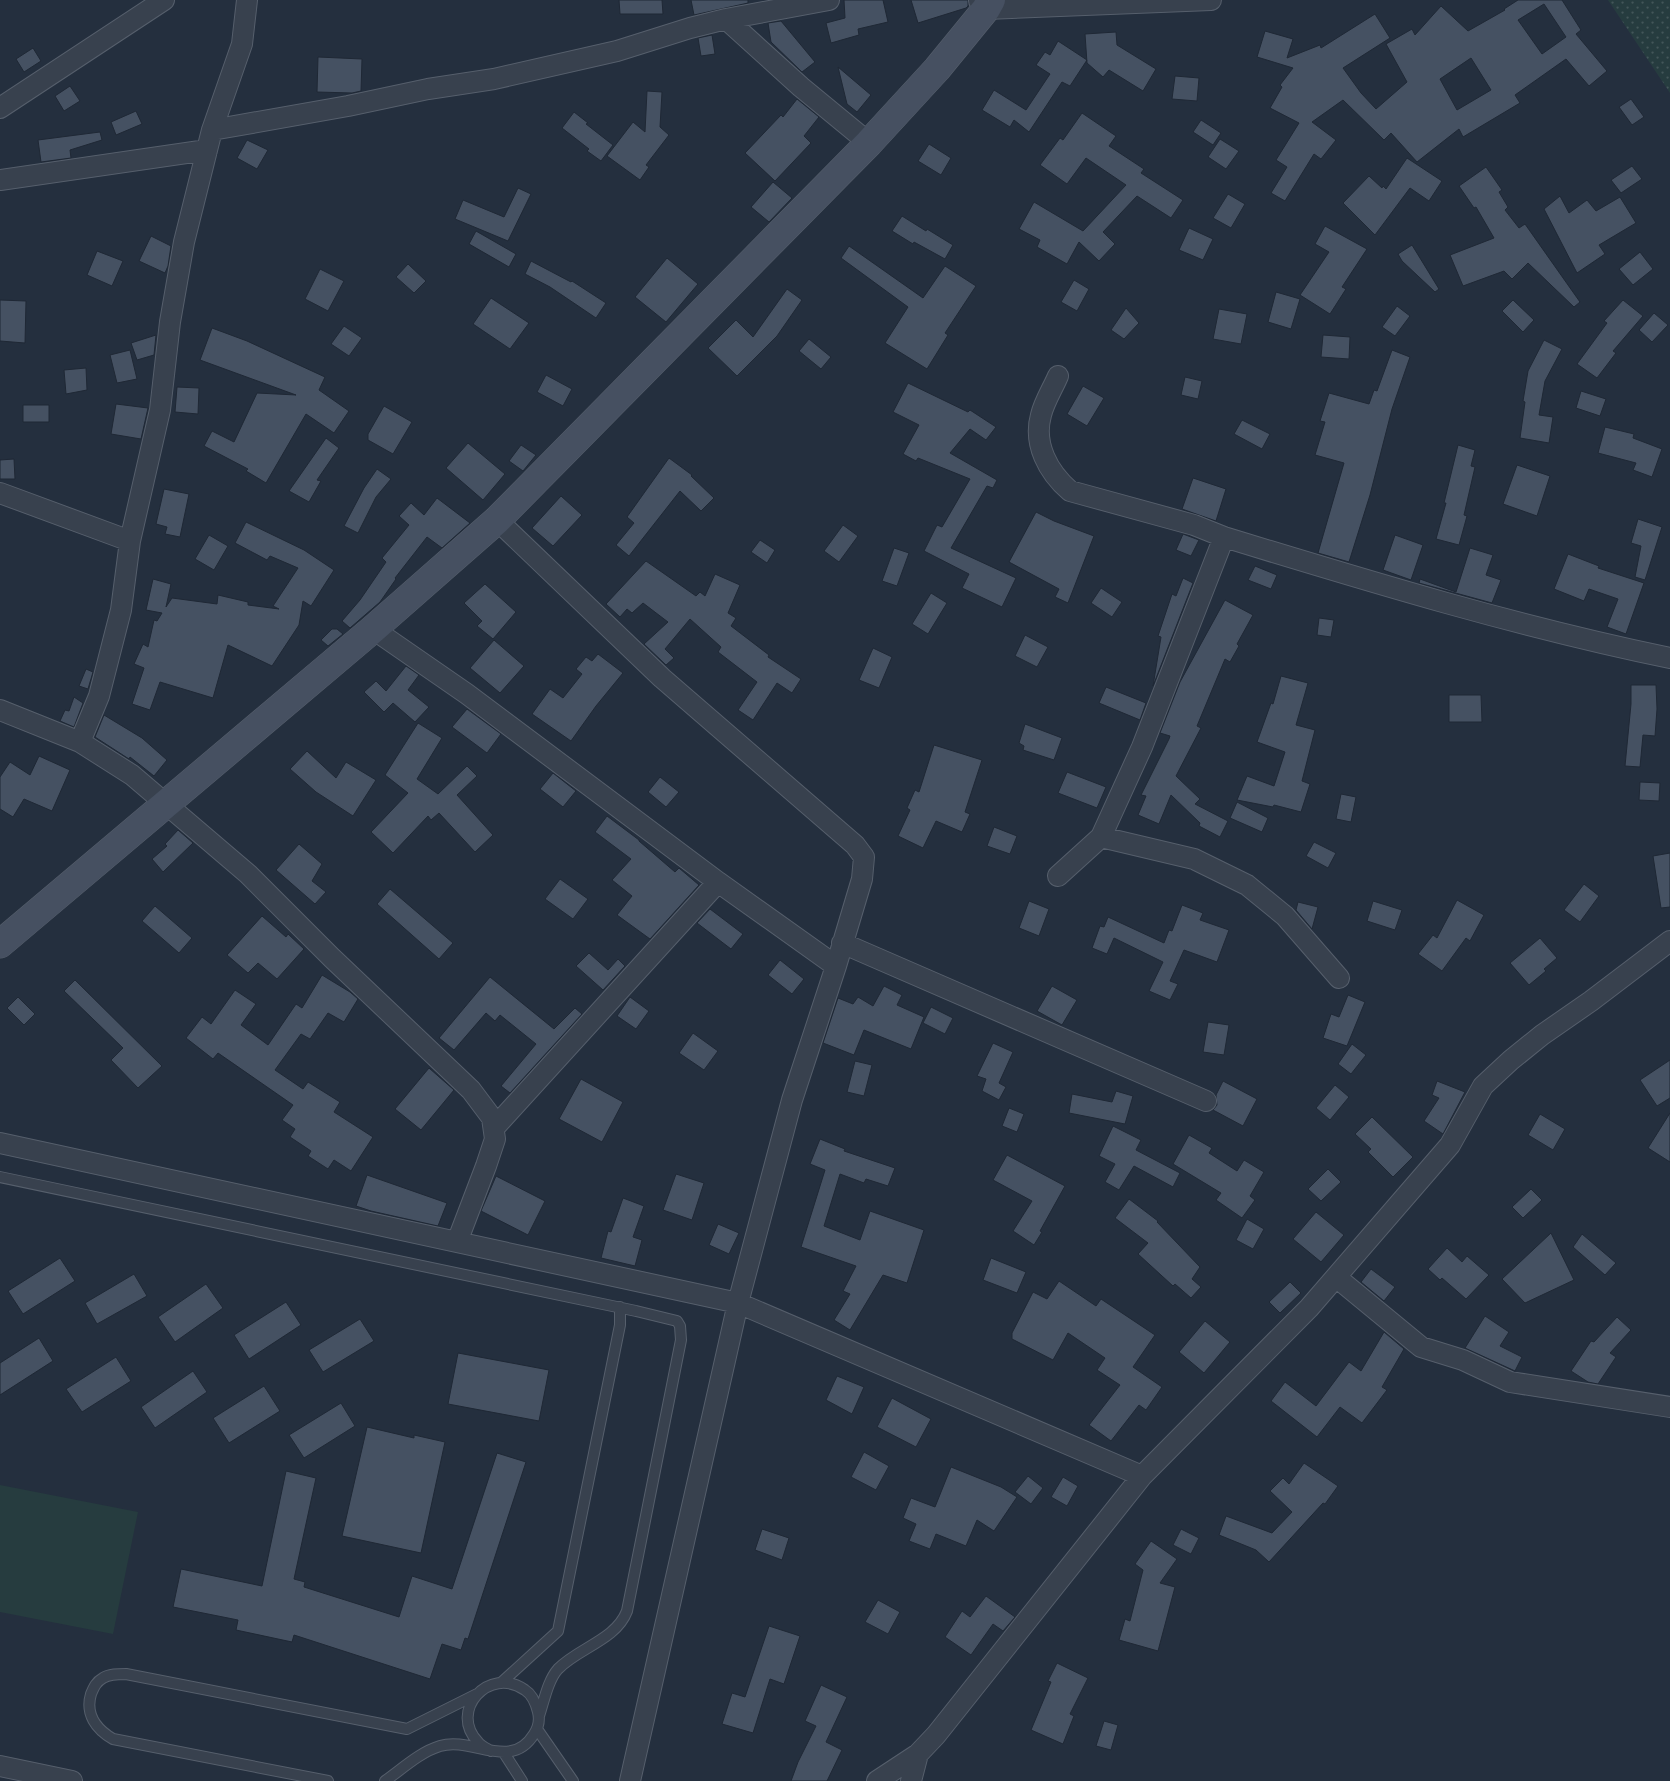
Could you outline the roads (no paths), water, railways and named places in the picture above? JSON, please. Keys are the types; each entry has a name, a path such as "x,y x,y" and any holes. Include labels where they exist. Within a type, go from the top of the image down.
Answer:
{"street":[{"path":"0,108 164,0"},
{"path":"80,742 99,696 121,610 130,541 160,410 170,322 184,242 212,130 242,44 247,0"},
{"path":"212,130 348,106 428,89 494,80 617,52 690,28 726,19 829,0"},
{"path":"0,944 373,630 497,520 869,143 938,69 985,3 1211,0"},
{"path":"726,19 801,87 869,143"},
{"path":"0,180 207,150"},
{"path":"1058,376 1041,415 1038,440 1044,458 1058,480 1070,491 1194,525 1224,537 1428,599 1670,658"},
{"path":"0,494 130,541"},
{"path":"497,520 662,678 861,851 865,864 836,966 792,1100 738,1303 630,1781"},
{"path":"1058,876 1101,837 1142,747 1224,537"},
{"path":"373,630 467,694 718,882 836,966"},
{"path":"0,710 80,742 132,775 248,874 332,958 471,1090 492,1118 494,1139 486,1166 456,1242"},
{"path":"1101,837 1194,859 1247,885 1285,916 1339,978"},
{"path":"494,1128 718,882"},
{"path":"876,1781 918,1754 936,1735 1142,1476 1309,1308 1450,1145 1483,1086 1542,1035 1591,1001 1670,941"},
{"path":"842,943 1206,1101"},
{"path":"0,1143 738,1303 1142,1476"},
{"path":"1336,1277 1421,1347 1463,1360 1510,1382 1670,1407"},
{"path":"911,1781 918,1754"},
{"path":"0,1766 72,1781"}],"lane":[{"path":"0,1177 620,1307 677,1321 680,1326 679,1350 624,1617 621,1623 557,1670 539,1716 537,1729 530,1741 518,1750 504,1753 463,1745 442,1746 424,1754 385,1781"},
{"path":"502,1682 558,1631 620,1325 620,1307"},
{"path":"328,1781 113,1739 101,1731 91,1717 89,1701 95,1683 105,1676 126,1674 407,1730 477,1694 488,1685 502,1682 515,1684 527,1691 536,1702 539,1716"},
{"path":"477,1694 470,1705 468,1719 471,1732 479,1743 490,1750"},
{"path":"537,1729 573,1781"},
{"path":"504,1753 522,1781"}]}
